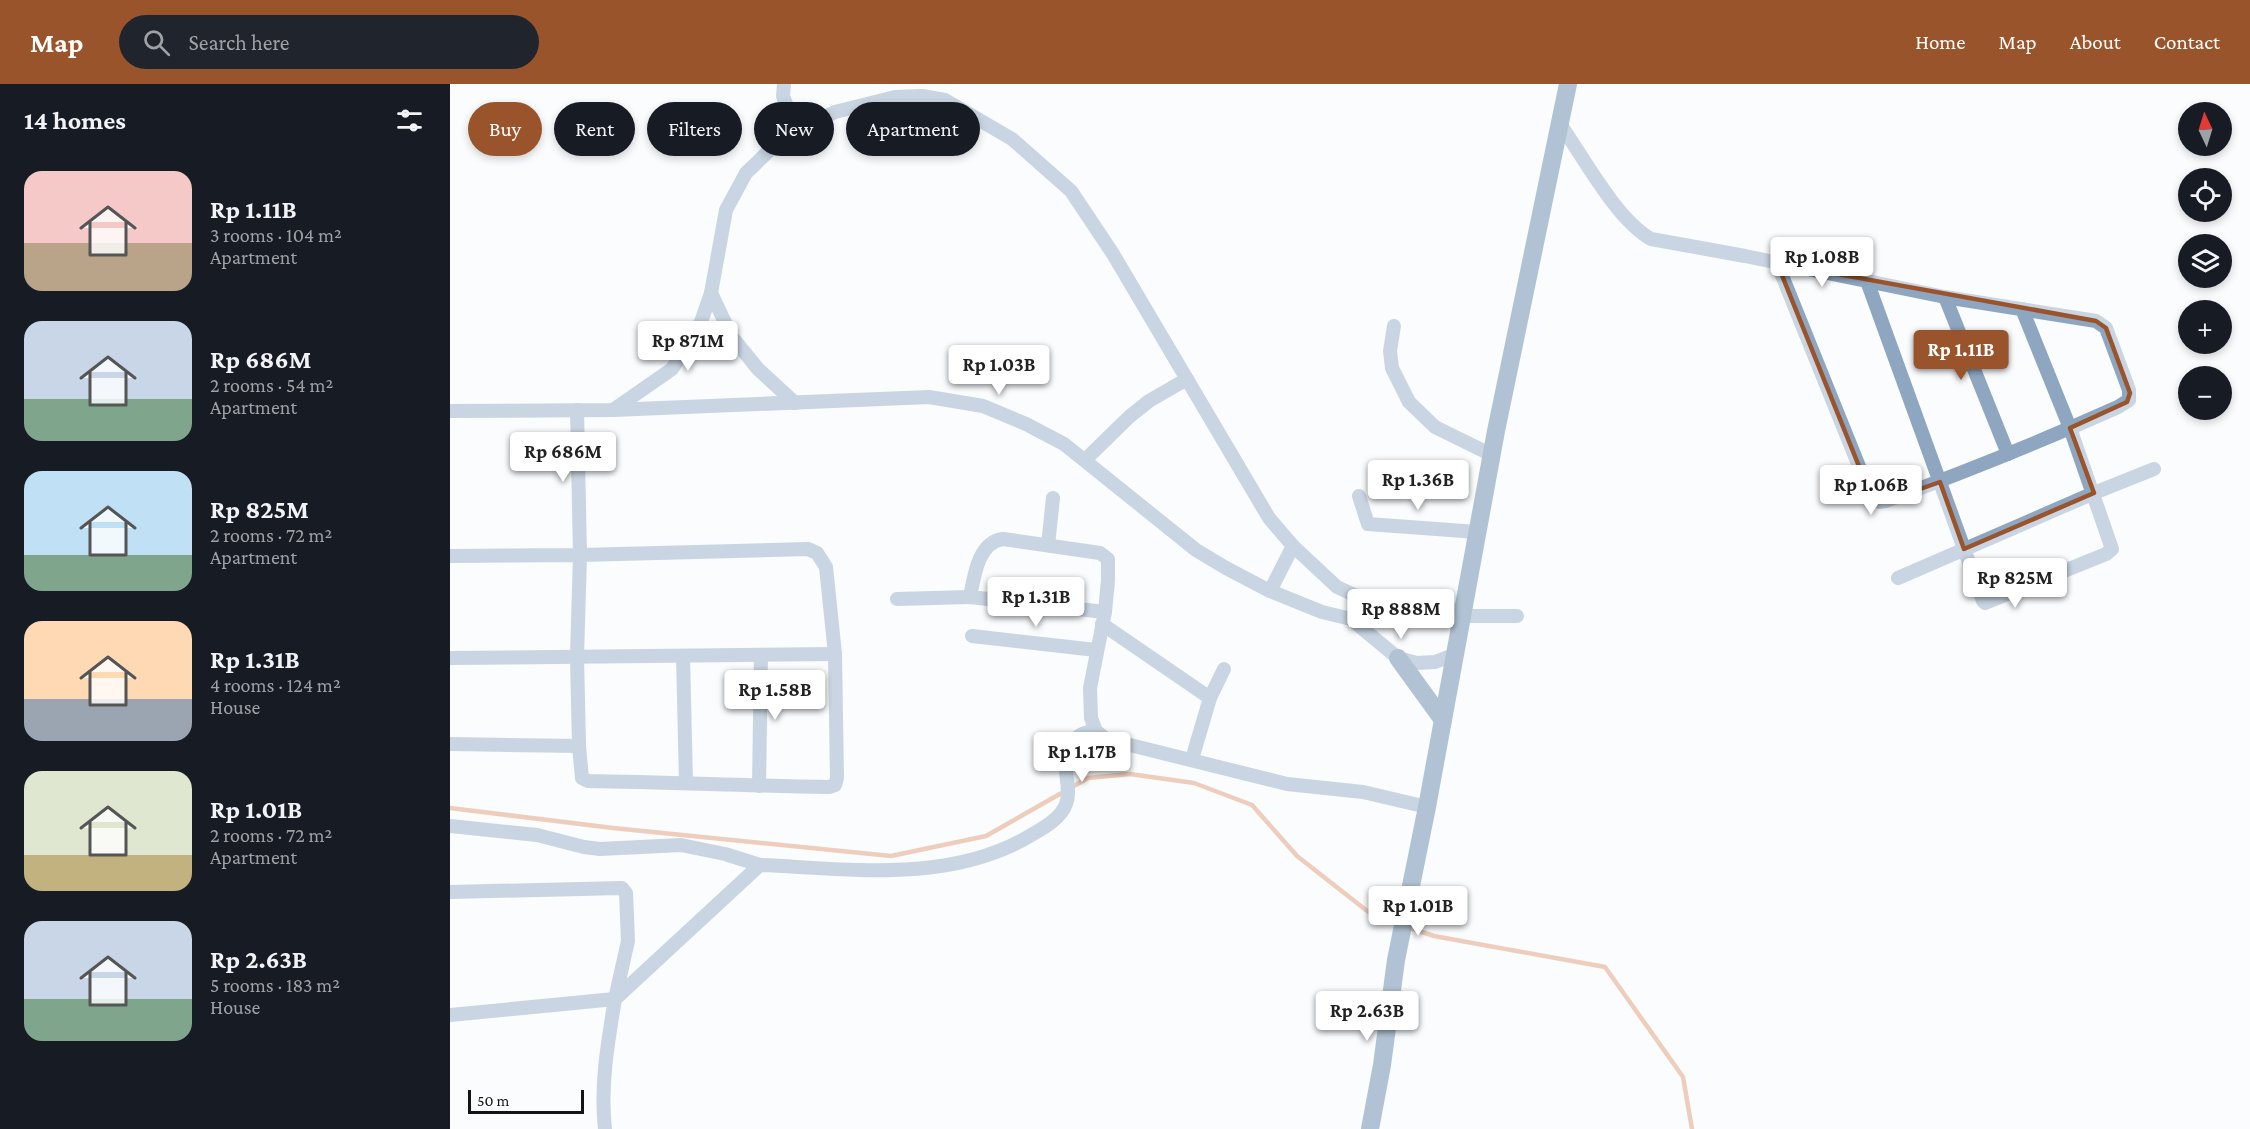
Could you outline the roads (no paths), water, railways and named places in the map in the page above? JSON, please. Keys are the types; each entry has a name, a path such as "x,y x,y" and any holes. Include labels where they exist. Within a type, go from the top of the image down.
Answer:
{"street":[{"path":"784,84 783,96 785,102"},
{"path":"1370,1129 1382,1065 1396,960 1456,654 1477,532 1538,221 1568,84"},
{"path":"834,112 895,97 922,96 945,100 1012,139 1071,191 1113,254 1269,518 1293,546 1337,587 1361,598 1395,608 1517,616"},
{"path":"1560,124 1612,202 1641,233 1652,239 1664,243 1745,256 1945,297 2096,321 2106,328 2129,390 2129,399 2118,407 2008,454 1940,482 1879,502 1871,496 1777,263"},
{"path":"613,410 672,369 701,322 711,293 726,210 746,173 764,156"},
{"path":"1867,281 1983,601 1989,603 2106,554 2112,547 2070,428 2022,309"},
{"path":"711,293 732,337 758,369 795,404"},
{"path":"1945,297 2008,454"},
{"path":"1394,326 1390,351 1392,368 1409,402 1435,427 1492,455"},
{"path":"1085,460 1149,401 1187,379"},
{"path":"450,411 613,410 929,397 983,406 1055,439 1085,460 1196,550 1270,591 1322,612 1352,619 1398,658 1443,720"},
{"path":"450,556 580,555 808,549 817,553 826,567 835,654 837,778 835,785 829,787 759,786 583,779 580,776 577,656 580,555 577,410"},
{"path":"1898,578 2154,469"},
{"path":"1359,496 1368,524 1477,532"},
{"path":"1048,545 1053,498"},
{"path":"970,597 978,562 994,541 1013,539 1100,553 1108,559 1108,580 1090,688 1091,718 1096,731 1106,739 1287,784 1363,792 1427,807"},
{"path":"1270,591 1293,546"},
{"path":"897,599 970,597 1103,618 1210,698"},
{"path":"1352,619 1361,598"},
{"path":"972,636 1096,650"},
{"path":"450,658 835,654"},
{"path":"1398,658 1417,663 1435,662 1456,654"},
{"path":"759,786 761,655"},
{"path":"683,656 686,782"},
{"path":"1192,759 1210,698 1224,669"},
{"path":"450,826 537,835 600,849 681,845 725,854 760,865 914,870 985,857 1014,845 1060,815 1067,802 1066,754 1083,732 1096,731"},
{"path":"450,744 579,746"},
{"path":"450,1016 615,999 760,865"},
{"path":"450,892 622,888 626,893 628,941 615,999 608,1045 604,1103 605,1129"}],"waterway":[{"path":"450,808 613,828 891,856 986,836 1088,778 1130,774 1194,783 1252,805 1297,856 1371,914 1399,924"},
{"path":"1407,927 1434,936 1605,967 1683,1077 1692,1129"}]}
